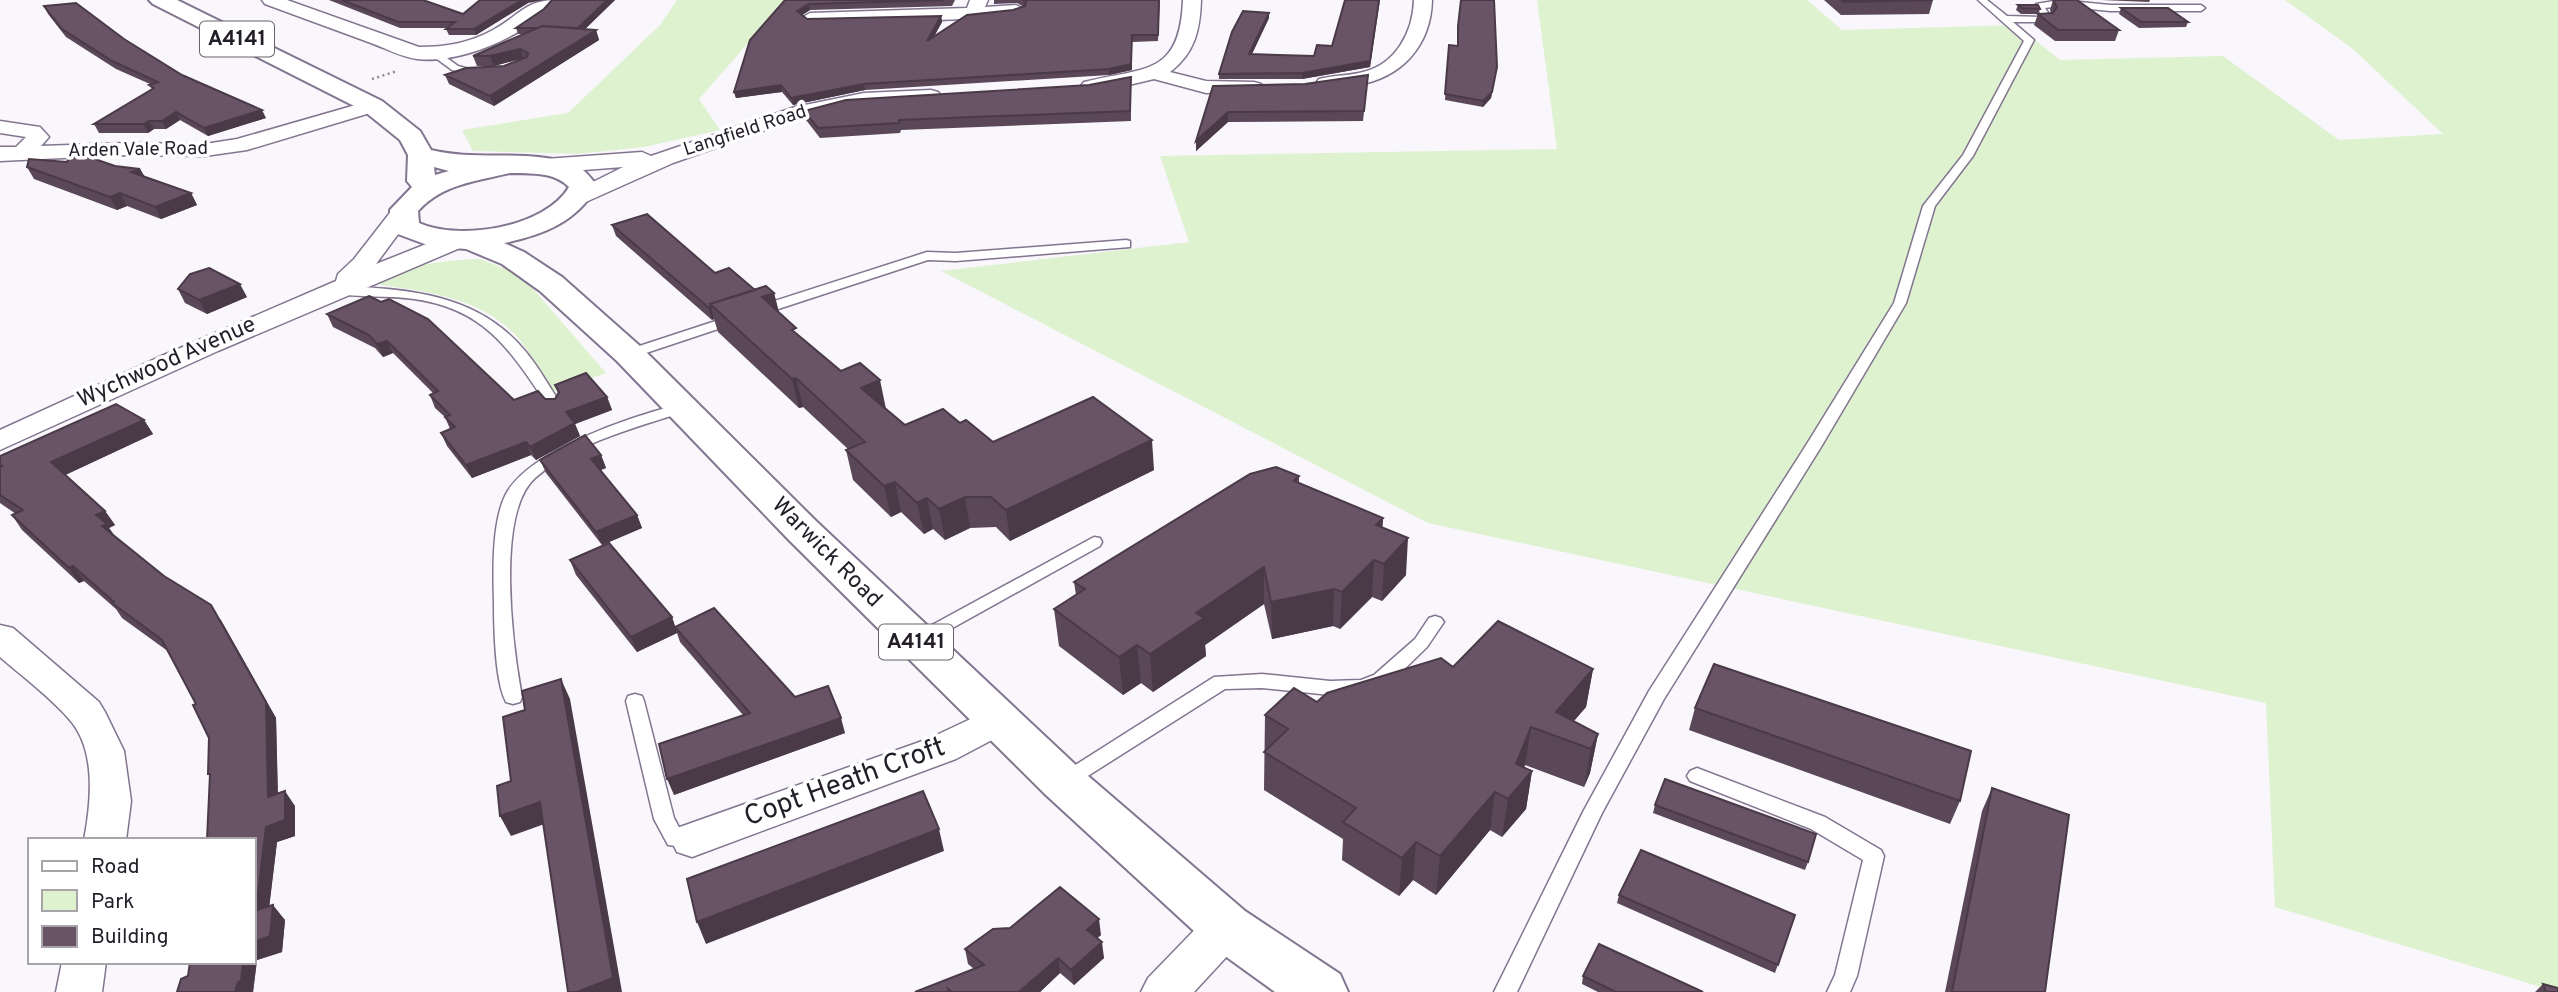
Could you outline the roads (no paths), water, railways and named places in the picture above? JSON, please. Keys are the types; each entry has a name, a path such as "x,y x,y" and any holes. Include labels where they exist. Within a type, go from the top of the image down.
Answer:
{"main road":[{"name":"A4141","path":"160,0 373,106 411,136 421,155"},
{"path":"413,200 421,155 455,164 545,166 570,173 583,186 579,198"},
{"path":"413,200 466,174 503,167"},
{"name":"Warwick Road","path":"464,240 521,229 546,220 579,198"},
{"name":"Warwick Road","path":"413,200 405,227 419,234 464,240 533,269 629,354 996,721 1226,926 1320,992"},
{"path":"533,269 534,246 546,220"}],"street":[{"path":"271,0 417,53 442,53 474,47 496,38 547,0"},
{"path":"1069,88 1124,82 1170,64 1183,50 1193,21 1192,0"},
{"path":"1311,85 1373,76 1399,63 1417,35 1423,15 1423,0"},
{"path":"810,18 830,23 976,7 1016,10"},
{"path":"1152,73 1206,87 1275,87"},
{"name":"Langfield Road","path":"579,198 625,174 665,158 795,113 837,103 882,97 948,95"},
{"name":"Arden Vale Road","path":"0,154 205,150 251,142 373,106"},
{"name":"Arden Vale Road","path":"0,127 33,131 38,136 23,152"},
{"name":"Langfield Road","path":"545,166 665,158"},
{"name":"Wychwood Avenue","path":"336,290 363,264 413,200"},
{"name":"Wychwood Avenue","path":"0,441 262,320 400,261 464,240"},
{"path":"0,637 86,712 105,751 111,801 105,838"},
{"name":"Copt Heath Croft","path":"692,839 942,749 996,721"},
{"path":"1164,992 1226,926"},
{"path":"79,992 84,964"}],"lane":[{"path":"1505,992 1593,813 1656,696 1900,303 1929,206 1968,156 2029,40 1982,0"},
{"path":"2004,19 2044,20 2047,17 2039,6 2060,3 2110,8 2202,8"},
{"path":"442,53 442,59 455,68 494,74"},
{"path":"629,354 927,256 956,257 1126,244"},
{"path":"336,290 416,294 466,308 490,324 520,354 555,406"},
{"path":"513,696 500,605 506,518 515,490 534,471 571,448 681,408"},
{"path":"916,641 1094,542"},
{"path":"1063,782 1221,682 1262,681 1330,688 1362,687 1381,680 1421,643 1435,622"},
{"path":"635,701 669,832 675,839 692,839"},
{"path":"1697,776 1818,823 1874,856 1846,976 1838,992"}]}
